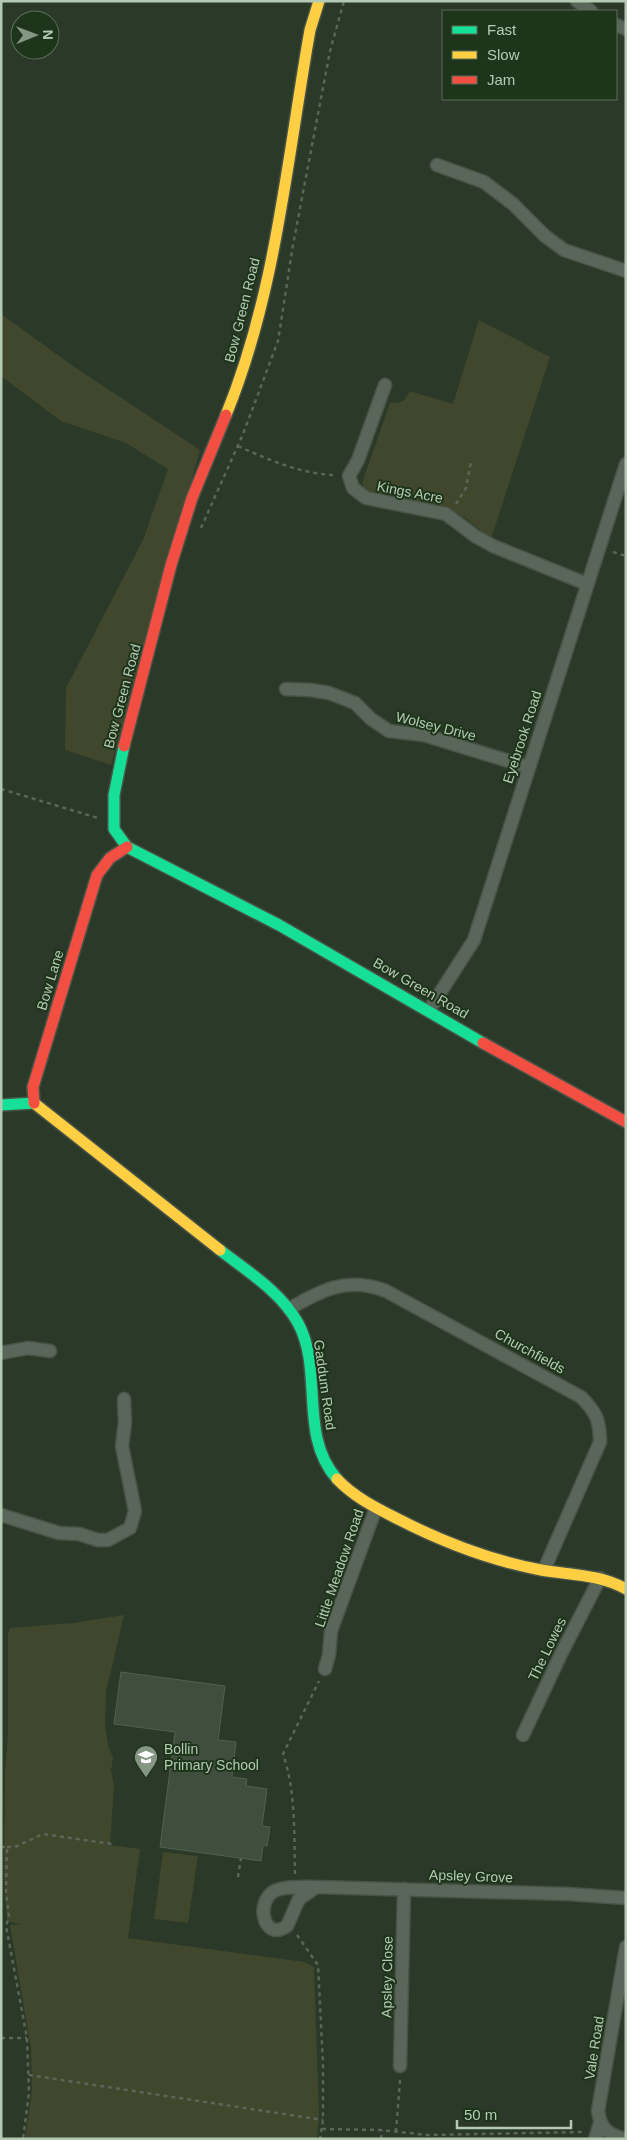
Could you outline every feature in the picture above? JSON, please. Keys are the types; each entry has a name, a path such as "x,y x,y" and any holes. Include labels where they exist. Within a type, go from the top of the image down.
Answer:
{"main road":[{"name":"Bow Green Road","path":"319,1 310,30 272,253 256,321 239,383 192,498 171,565 120,761 114,795 114,829 127,847 279,925 549,1081 626,1122"},
{"name":"Bow Lane","path":"34,1103 33,1087 97,875 110,858 127,847"},
{"path":"1,1105 34,1103"},
{"name":"Gaddum Road","path":"34,1103 266,1286 289,1309 300,1329 307,1350 320,1449 335,1477 355,1494 376,1508 443,1542 493,1559 544,1570 600,1578 626,1589"}],"street":[{"path":"577,1 590,10"},
{"path":"437,165 484,182 513,204 544,236 564,250 626,271"},
{"path":"349,476 358,460 385,385"},
{"name":"Eyebrook Road","path":"429,1010 474,940 586,584 626,464"},
{"name":"Kings Acre","path":"349,476 353,488 366,498 398,503 451,517 475,536 494,546 586,584"},
{"name":"Wolsey Drive","path":"286,689 329,692 355,703 371,719 389,731 424,735 528,767"},
{"name":"Churchfields","path":"289,1309 318,1291 356,1285 371,1285 386,1291 582,1397 593,1409 600,1425 600,1442 544,1570"},
{"path":"1,1353 28,1348 50,1351"},
{"path":"1,1515 59,1533 79,1534 98,1540 108,1540 130,1528 135,1511 122,1446 125,1424 124,1399"},
{"name":"Little Meadow Road","path":"325,1668 329,1654 331,1631 376,1508"},
{"name":"The Lowes","path":"523,1735 561,1654 600,1578"},
{"name":"Apsley Grove","path":"289,1924 283,1929 271,1928 265,1921 264,1908 271,1893 279,1889 295,1887 578,1894 625,1900"},
{"path":"289,1924 299,1899 316,1887"},
{"name":"Apsley Close","path":"400,2066 404,1889"},
{"name":"Vale Road","path":"598,2131 598,2111 626,1947"},
{"path":"598,2131 624,2139"}],"path":[{"path":"238,446 280,464 306,471 349,476"},
{"path":"451,517 466,488 471,462"},
{"path":"1,789 114,822"},
{"path":"295,1887 290,1776 283,1754 325,1668"},
{"path":"1,1847 15,1847 43,1834 112,1844"},
{"path":"6,1847 8,1917 6,1926 27,2038 29,2075 23,2139"},
{"path":"238,1877 241,1858"},
{"path":"289,1924 318,1965 323,2064 323,2120 320,2139"},
{"path":"1,2038 27,2038"},
{"path":"396,2132 400,2066"},
{"path":"29,2075 323,2120"},
{"path":"322,2129 382,2130 427,2135 598,2131"},
{"path":"381,2139 382,2130"}],"green space":[{"path":"1,314 73,366 200,450 111,765 65,750 66,688 143,540 168,469 126,443 61,421 1,376"},
{"path":"479,320 550,357 491,539 467,519 455,512 373,495 366,491 362,483 390,403 402,401 406,398 409,391 453,404"},
{"path":"124,1615 106,1692 105,1726 108,1745 113,1758 111,1770 114,1786 110,1845 140,1849 128,1938 304,1962 314,1967 319,2114 317,2139 25,2139 32,2092 31,2048 10,1925 21,1924 7,1921 4,1876 5,1772 8,1735 8,1634 10,1628 73,1623"},
{"path":"163,1852 198,1856 188,1923 154,1919"}],"building":[{"path":"121,1672 225,1686 218,1740 236,1742 232,1777 247,1779 246,1786 267,1789 262,1826 270,1827 267,1846 263,1845 261,1861 160,1847 175,1732 114,1724"}],"traffic: fast":[{"path":"124,746 114,795 114,829 127,847 279,925 483,1043"},
{"path":"1,1105 34,1103"},
{"path":"220,1250 273,1292 298,1323 306,1342 310,1361 314,1423 318,1443 325,1462 337,1479"}],"traffic: slow":[{"path":"226,415 243,369 257,322 268,274 278,225 310,30 319,1"},
{"path":"34,1103 220,1250"},
{"path":"337,1479 357,1496 379,1509 412,1526 466,1549 521,1566 605,1580 626,1589"}],"traffic: jam":[{"path":"124,746 171,565 192,498 226,415"},
{"path":"34,1103 33,1087 97,875 110,858 127,847"},
{"path":"483,1043 626,1122"}],"place":[{"name":"Bollin Primary School","path":"146,1778"}]}
